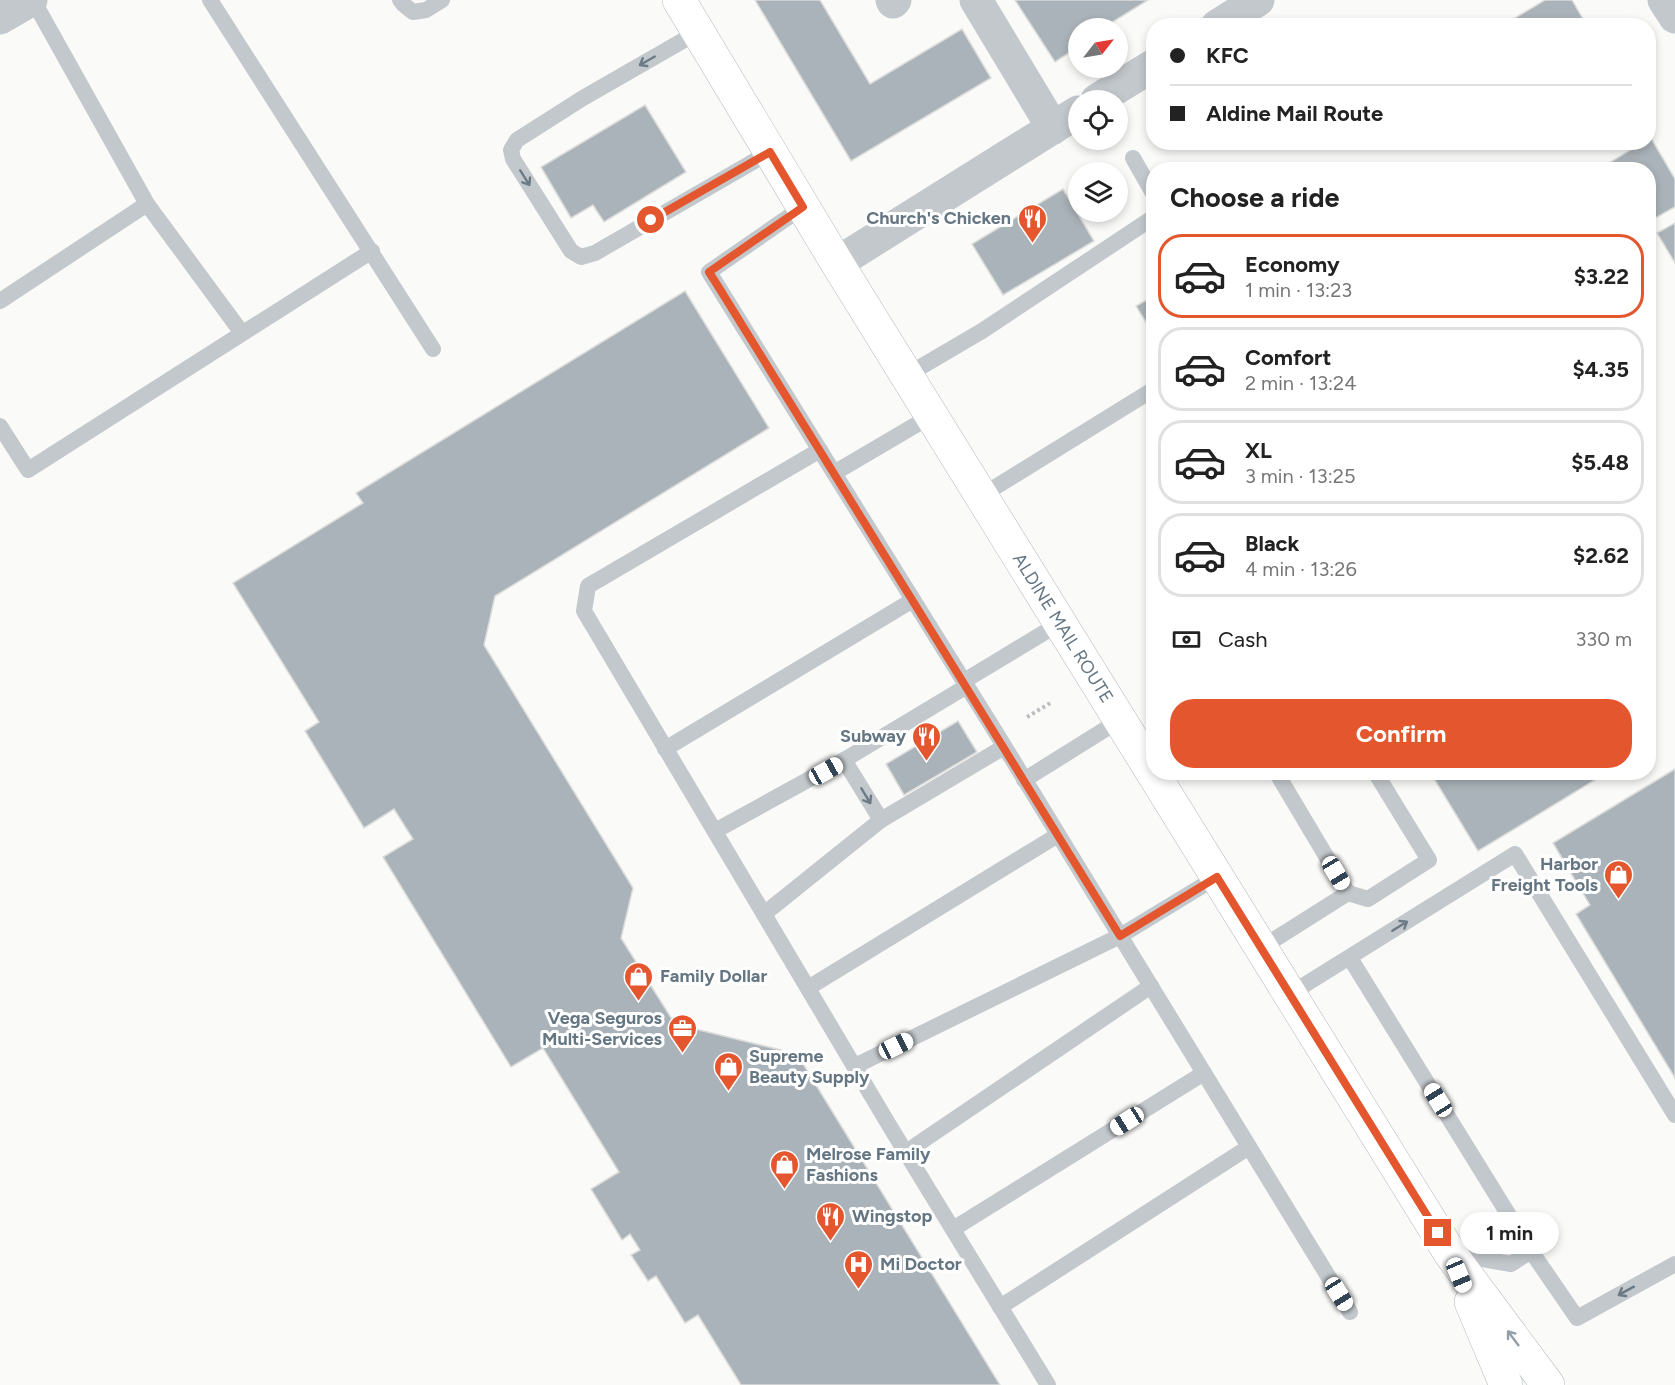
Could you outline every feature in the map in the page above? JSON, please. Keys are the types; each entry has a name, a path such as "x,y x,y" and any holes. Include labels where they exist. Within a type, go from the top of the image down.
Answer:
{"main road":[{"name":"ALDINE MAIL ROUTE","path":"679,0 837,263 1120,720 1146,744"},
{"name":"ALDINE MAIL ROUTE","path":"1165,780 1217,877 1450,1253 1548,1385"},
{"name":"ALDINE MAIL ROUTE","path":"1450,1253 1506,1385"}],"street":[{"path":"0,18 32,0"},
{"path":"837,263 1066,120 976,0"},
{"path":"1230,18 1258,0"},
{"path":"1664,0 1675,17"},
{"path":"1113,90 1146,70"}],"lane":[{"path":"32,0 147,204 242,333"},
{"path":"210,0 433,349"},
{"path":"400,0 413,12 426,10 442,0"},
{"path":"698,32 517,140 511,150 513,159 572,251 581,257 595,253 770,152"},
{"path":"1133,158 1146,181"},
{"path":"0,301 147,204"},
{"path":"803,207 709,272 1004,747 1350,1312"},
{"path":"907,375 982,331 1146,222"},
{"path":"0,426 28,470 372,251"},
{"path":"981,495 1146,394"},
{"path":"834,473 932,416"},
{"path":"820,450 588,586 584,611 906,1152 1048,1385"},
{"path":"666,749 913,600"},
{"path":"715,831 844,760 1060,623"},
{"path":"1024,780 1120,720"},
{"path":"764,914 881,820 1004,747"},
{"path":"844,760 881,820"},
{"path":"1281,780 1348,893 1368,899 1429,860 1380,780"},
{"path":"808,988 1058,835"},
{"path":"1290,994 1515,854 1675,1115"},
{"path":"855,1066 1120,936 1217,877"},
{"path":"1261,948 1348,893"},
{"path":"1350,958 1531,1251 1576,1318 1675,1264"},
{"path":"906,1152 1151,986"},
{"path":"953,1229 1204,1073"},
{"path":"1000,1307 1249,1147"},
{"path":"1450,1253 1511,1264 1531,1251"}],"path":[{"path":"1027,717 1052,702"}],"building":[{"path":"755,0 820,0 870,84 962,29 991,78 851,161"},
{"path":"1015,0 1148,0 1119,18 1068,18 1068,54 1055,62"},
{"path":"1545,0 1572,0 1582,18 1515,18"},
{"path":"645,105 686,172 604,222 593,205 571,218 541,167"},
{"path":"1656,147 1675,179 1675,207 1656,218 1656,162 1611,162 1630,150 1656,150"},
{"path":"1063,189 1068,197 1068,222 1083,222 1094,241 1003,295 972,244"},
{"path":"1675,223 1675,263 1657,233"},
{"path":"685,291 769,428 495,596 484,645 633,888 621,938 675,1024 797,1054 1000,1385 741,1385 698,1315 685,1323 656,1276 648,1281 631,1255 640,1250 630,1234 622,1240 591,1189 619,1172 543,1048 511,1067 383,857 413,839 394,809 364,828 305,731 319,722 233,583 363,503 356,493"},
{"path":"1146,300 1146,322 1136,306"},
{"path":"958,721 977,752 904,795 886,764"},
{"path":"1675,769 1675,1078 1576,914 1590,905 1553,843"},
{"path":"1435,780 1595,780 1478,851"}],"place":[{"name":"Church's Chicken","path":"1032,244"},
{"name":"Subway","path":"927,762"},
{"name":"Harbor Freight Tools","path":"1619,900"},
{"name":"Family Dollar","path":"639,1002"},
{"name":"Vega Seguros Multi-Services","path":"683,1054"},
{"name":"Supreme Beauty Supply","path":"728,1092"},
{"name":"Melrose Family Fashions","path":"785,1190"},
{"name":"Wingstop","path":"831,1242"},
{"name":"Mi Doctor","path":"859,1290"}],"route":[{"path":"651,220 770,152 803,207 709,272 1120,936 1217,877 1438,1233"}]}
